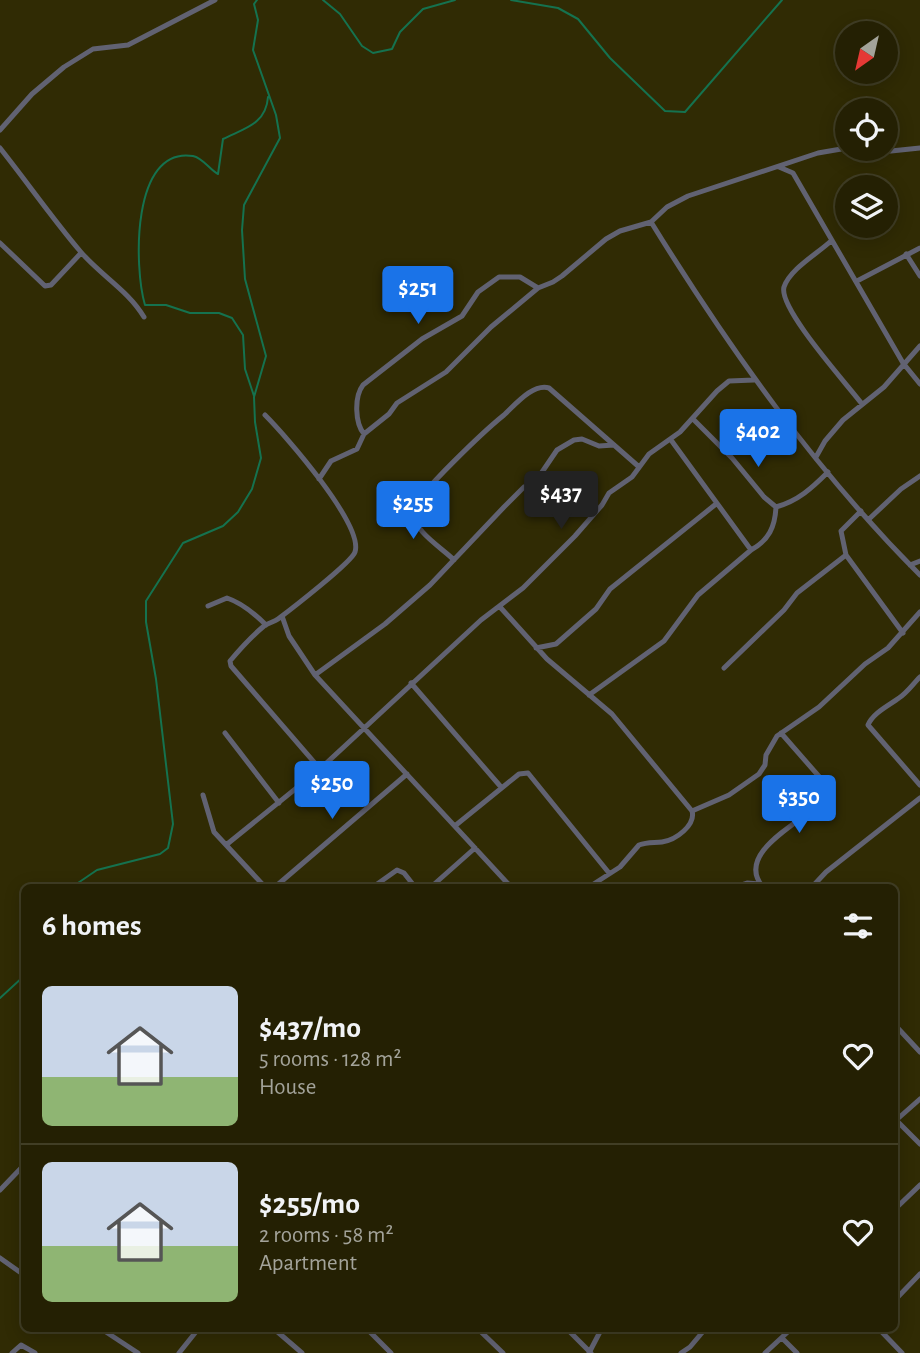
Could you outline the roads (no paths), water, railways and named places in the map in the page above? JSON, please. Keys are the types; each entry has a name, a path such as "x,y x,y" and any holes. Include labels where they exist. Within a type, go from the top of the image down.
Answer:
{"street":[{"path":"0,130 46,81 72,62 93,50 128,45 215,0"},
{"path":"0,148 81,253 116,284 144,317"},
{"path":"898,150 920,148"},
{"path":"319,479 331,461 357,449 364,434 389,414 397,403 446,372 491,327 538,288 553,282 606,239 651,222 667,207 688,197 818,153 835,150"},
{"path":"793,173 796,161"},
{"path":"779,167 793,173 903,363 920,384"},
{"path":"651,222 711,319 754,380 868,520 920,575"},
{"path":"831,241 793,272 783,293 786,303 818,350 862,404"},
{"path":"0,243 45,286 51,285 81,253"},
{"path":"857,281 920,248"},
{"path":"906,254 920,276"},
{"path":"364,434 357,424 358,395 363,385 422,339 462,316 478,292 499,277 520,277 538,288"},
{"path":"816,457 825,441 862,404 884,387 920,346"},
{"path":"226,845 320,769 481,620 523,588 575,536 610,493 632,477 649,454 671,440 717,391 729,382 754,380"},
{"path":"454,560 421,530 415,519 414,504 494,423 533,391 549,388 638,466"},
{"path":"265,415 302,455 319,479 345,518 356,540 356,551 350,560 282,616 266,625 230,661 231,666 320,769"},
{"path":"693,419 776,507"},
{"path":"315,675 385,624 430,585 514,497 538,478 557,450 574,440 582,439 599,446 614,445"},
{"path":"671,440 751,550"},
{"path":"776,507 810,491 828,472"},
{"path":"868,520 901,489 920,476"},
{"path":"536,649 556,643 596,609 610,589 716,504"},
{"path":"589,695 664,641 698,595 760,545 772,530 776,507"},
{"path":"861,511 841,530 846,555 903,633"},
{"path":"724,668 784,610 797,593 846,555"},
{"path":"910,565 920,561"},
{"path":"208,606 227,598 237,601 266,625"},
{"path":"500,607 536,649 612,714 692,810 694,816 691,822 680,833 662,842 639,845 620,867 594,884"},
{"path":"692,810 729,794 758,774 765,765 772,742 819,706 903,633 920,612"},
{"path":"282,616 289,636 315,675 508,884"},
{"path":"920,677 867,726 920,785"},
{"path":"411,683 501,788"},
{"path":"225,733 279,803"},
{"path":"761,884 754,875 762,854 795,821 830,794 830,789 781,733"},
{"path":"456,825 519,774 528,772 610,873"},
{"path":"279,884 407,774"},
{"path":"203,795 214,832 262,884"},
{"path":"816,884 826,872 920,798"},
{"path":"434,884 475,848"},
{"path":"377,884 397,870 404,873 413,884"},
{"path":"898,1028 920,1052"},
{"path":"898,1117 920,1099"},
{"path":"898,1123 920,1144"},
{"path":"0,1190 21,1168"},
{"path":"898,1206 920,1185"},
{"path":"0,1258 21,1273"},
{"path":"898,1297 920,1274"},
{"path":"106,1332 138,1353"},
{"path":"178,1353 196,1332"},
{"path":"278,1332 302,1353"},
{"path":"370,1332 391,1353"},
{"path":"481,1332 503,1353"},
{"path":"570,1332 590,1353 600,1332"},
{"path":"681,1353 690,1348 703,1332"},
{"path":"765,1353 788,1332"},
{"path":"882,1332 902,1353"},
{"path":"782,1338 797,1353"},
{"path":"12,1353 21,1345 35,1353"}],"waterway":[{"path":"76,884 97,870 160,854 168,848 173,824 156,679 146,622 146,601 183,543 223,526 238,512 252,489 261,458 254,397 266,356 245,279 242,230 244,205 280,138 276,115 253,50 258,20 254,4 257,0"},
{"path":"323,0 340,14 362,46 373,53 392,49 400,32 423,9 455,0"},
{"path":"511,0 558,8 578,19 610,58 665,111 685,112 782,0"},
{"path":"254,396 245,369 243,335 232,318 219,313 190,313 166,305 145,305 141,288 139,239 148,189 158,170 173,158 193,156 218,174 223,139 259,119 268,97"},
{"path":"0,998 21,979"}]}
